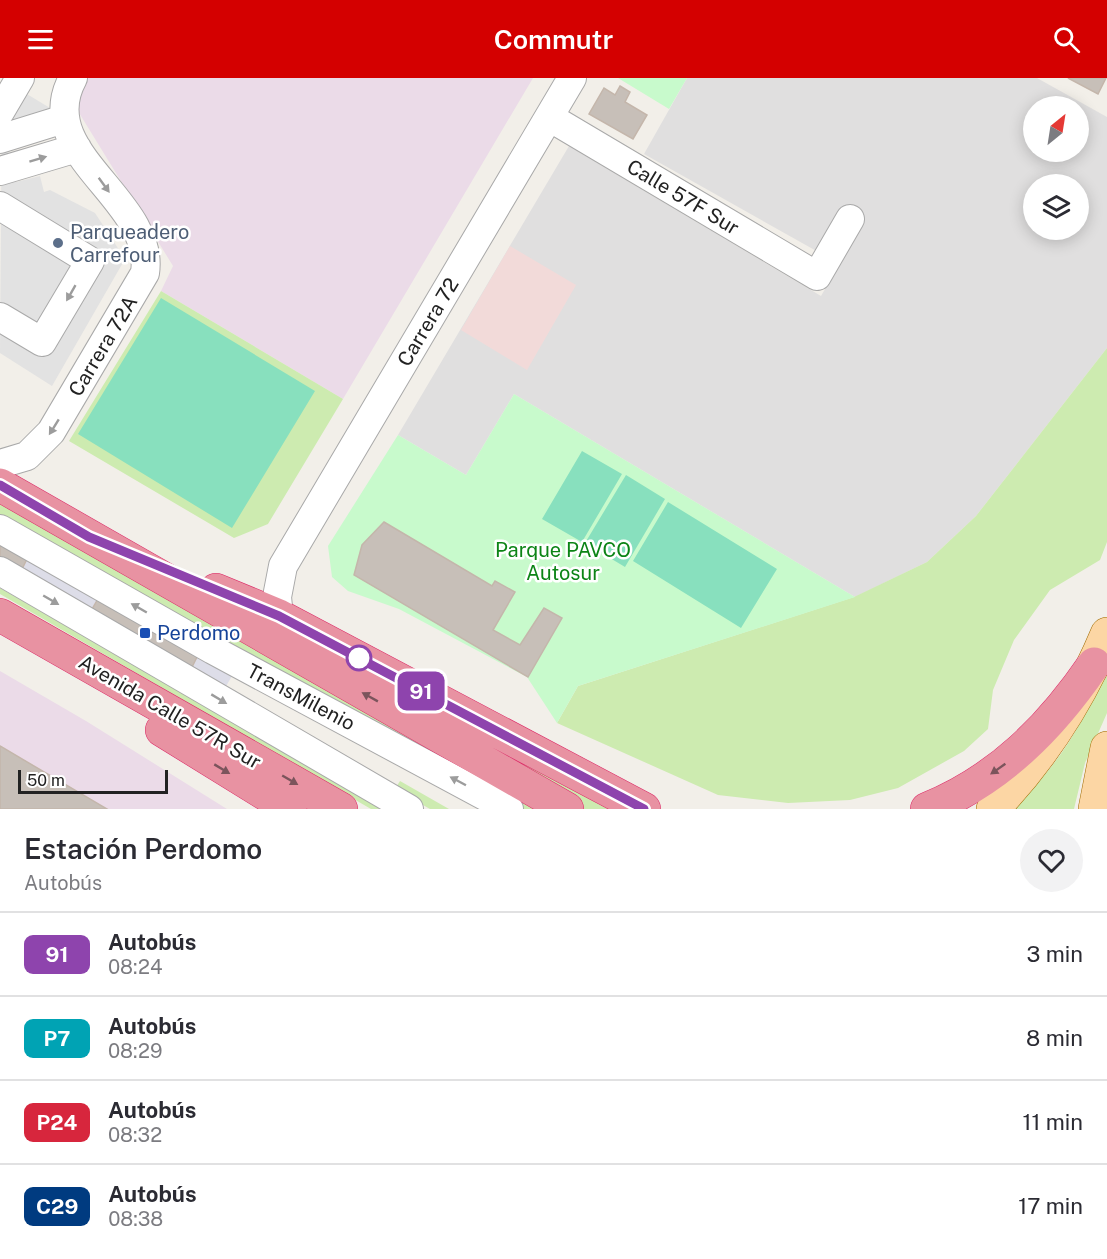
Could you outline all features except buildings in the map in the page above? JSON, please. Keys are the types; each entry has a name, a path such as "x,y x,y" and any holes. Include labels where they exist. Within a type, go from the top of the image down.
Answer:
{"highway":[{"path":"0,485 567,809"},
{"path":"89,537 279,616 644,809"},
{"name":"Avenida Calle 57R Sur","path":"0,615 341,809"},
{"path":"57,648 171,737 290,809"},
{"path":"927,809 975,785 1009,761 1040,733 1069,701 1094,664"}],"main road":[{"path":"993,809 1042,754 1094,664 1107,634"},
{"path":"1095,809 1107,748"}],"street":[{"path":"0,112 20,78"},
{"path":"0,139 64,119 66,92 73,78"},
{"name":"Carrera 72","path":"279,616 277,597 283,566 572,78"},
{"name":"Calle 57F Sur","path":"549,117 817,276 850,219"},
{"name":"Carrera 72A","path":"0,464 27,456 51,432 145,273 147,259 137,230 77,148 64,119"},
{"path":"0,171 77,148"},
{"path":"0,207 90,261 42,342 0,317"},
{"name":"TransMilenio","path":"0,529 213,650 509,809"},
{"name":"Carrera 72","path":"234,597 254,588 283,566"},
{"name":"TransMilenio","path":"0,571 409,809"}],"shaded area":[{"path":"88,78 533,78 343,399 161,291 173,266 73,103"},
{"path":"687,78 1037,78 1069,96 1023,96 1023,162 1089,162 1089,107 1107,117 1107,348 976,516 927,562 855,597 514,394 466,475 398,435 569,146 821,296 857,234 820,253 644,154"},
{"name":"Parqueadero Carrefour","path":"2,79 50,108 26,123 2,129 16,182 40,176 44,192 50,190 95,213 125,259 52,386 0,353"},
{"path":"510,246 576,285 527,370 461,330"},
{"path":"28,557 99,597 91,611 21,571"},
{"path":"198,655 233,674 225,688 191,669"},
{"path":"0,671 86,721 227,809 0,809"}],"green space":[{"path":"618,78 687,78 669,109"},
{"path":"161,291 343,399 268,524 234,538 69,441"},
{"path":"161,298 315,391 232,528 78,434"},
{"path":"1107,348 1107,542 1100,560 1050,590 1014,640 993,690 988,729 964,751 898,788 850,800 788,803 718,795 557,723 578,686 854,597 927,562 976,516"},
{"name":"Parque PAVCO Autosur","path":"514,394 855,597 578,686 557,723 527,677 399,609 348,591 332,577 328,546 398,435 466,475"},
{"path":"582,451 622,474 582,542 542,519"},
{"path":"626,475 665,499 625,567 585,543"},
{"path":"0,502 545,809 523,809 0,518"},
{"path":"668,502 777,569 741,628 633,561"},
{"path":"0,588 388,809 371,809 0,594"},
{"path":"1107,669 1107,713 1085,763 1074,809 1011,809 1043,777 1067,745 1088,710"},
{"path":"381,686 611,809 584,809 381,692"},
{"path":"400,781 449,809 430,809 395,789"}],"bus line":[{"name":"91","path":"0,485 89,537 279,616 644,809"}],"place":[{"name":"Parqueadero Carrefour","path":"58,243"},
{"name":"Perdomo","path":"145,633"}]}
